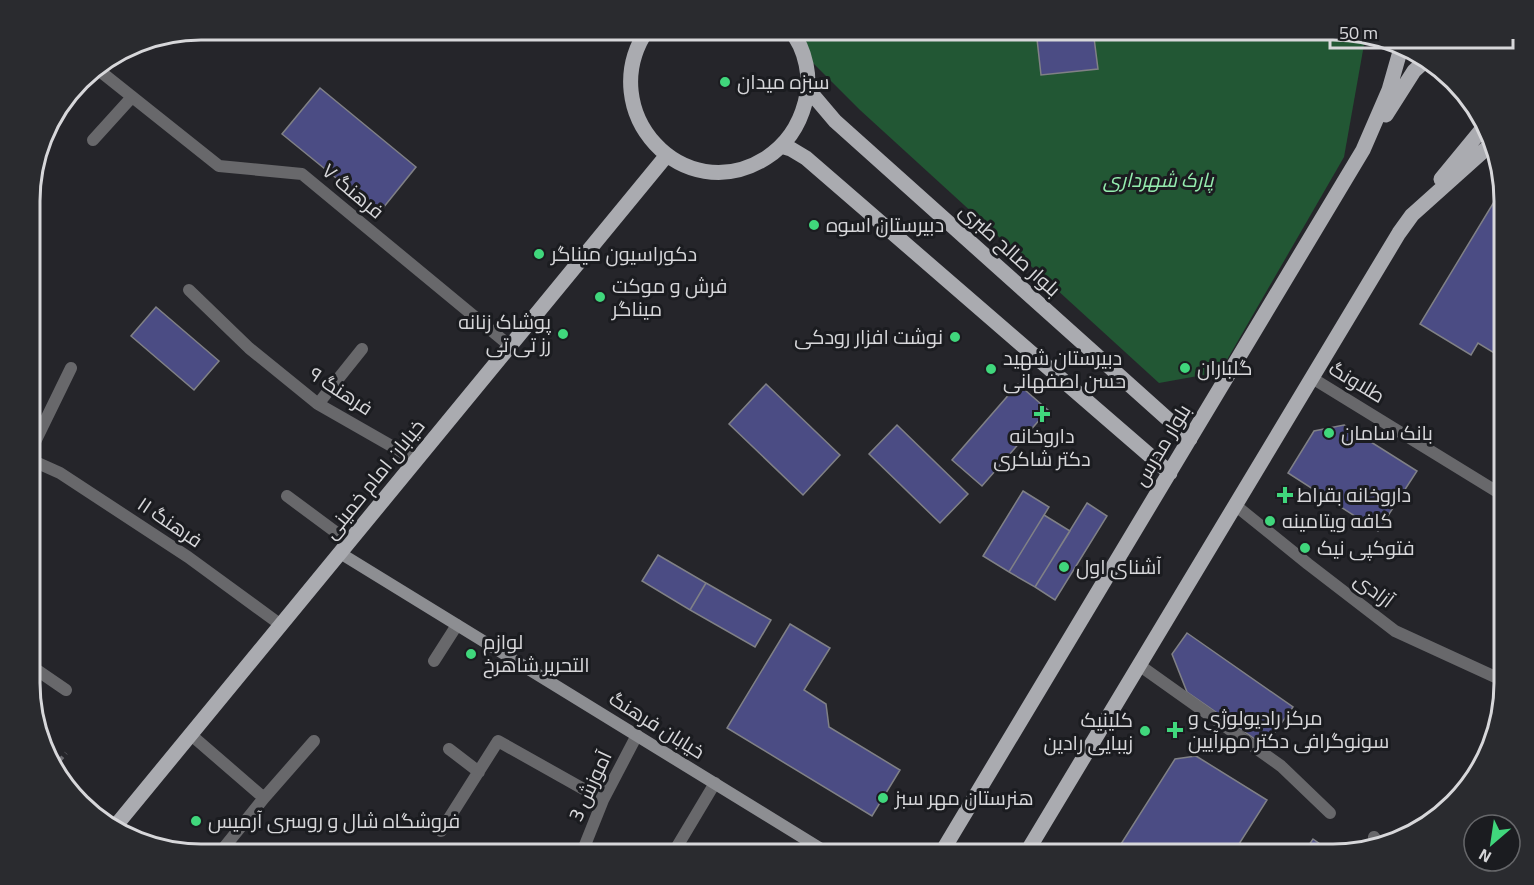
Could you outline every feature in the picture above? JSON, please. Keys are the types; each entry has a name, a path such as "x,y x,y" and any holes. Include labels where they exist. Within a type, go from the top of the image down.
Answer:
{"main road":[{"path":"641,41 630,70 632,102 645,132 667,155 696,169 728,171 759,162 781,146 795,130 802,115 807,88 806,67 796,40"},
{"name":"بلوار مدرس","path":"947,844 1363,150 1389,90 1399,55"},
{"path":"1363,150 1419,66"},
{"name":"بلوار صالح طبری","path":"807,88 835,121 1190,439"},
{"path":"1033,844 1399,233 1478,133"},
{"path":"781,146 806,158 1170,473"},
{"path":"1412,215 1485,150"},
{"name":"خیابان امام خمینی","path":"118,821 667,155"},
{"name":"خیابان فرهنگ","path":"344,547 457,625 813,844"}],"street":[{"name":"فرهنگ ۷","path":"103,74 219,166 302,174 510,346"},
{"path":"93,140 132,97"},
{"name":"فرهنگ ۹","path":"189,290 249,348 318,404 416,460"},
{"path":"318,404 362,349"},
{"path":"40,433 71,368"},
{"name":"طلاونگ","path":"1312,378 1493,489"},
{"name":"فرهنگ ۱۱","path":"40,464 60,473 188,557 280,625"},
{"path":"287,496 344,547"},
{"name":"آزادی","path":"1235,506 1395,631 1493,676"},
{"path":"435,661 457,625"},
{"path":"1139,665 1281,766 1330,813"},
{"path":"40,672 66,690"},
{"path":"190,734 264,798"},
{"name":"آموزش 3","path":"585,844 603,800 637,735"},
{"path":"227,844 314,741"},
{"path":"441,831 498,741 603,800"},
{"path":"449,748 478,772"},
{"path":"679,844 715,783"}],"path":[{"path":"60,760 66,753"}],"green space":[{"name":"پارک شهرداری","path":"793,40 1333,40 1364,44 1344,157 1220,372 1159,383 860,110"}],"building":[{"path":"1037,40 1094,40 1098,69 1041,75"},
{"path":"320,88 416,167 379,213 282,134"},
{"path":"1493,204 1493,352 1478,343 1471,355 1420,324"},
{"path":"156,307 219,361 194,390 131,336"},
{"path":"766,384 840,455 803,495 729,424"},
{"path":"1018,384 1048,410 982,486 952,460"},
{"path":"897,425 968,494 940,523 869,454"},
{"path":"1344,425 1417,471 1378,531 1288,473 1314,431"},
{"path":"1023,491 1049,507 1009,572 983,556"},
{"path":"1087,503 1107,516 1055,600 1035,587"},
{"path":"1044,515 1070,531 1035,587 1009,572"},
{"path":"658,555 706,583 690,610 642,581"},
{"path":"706,583 771,620 755,647 690,610"},
{"path":"790,624 830,648 804,690 826,704 829,727 900,770 872,816 727,728"},
{"path":"1187,633 1293,707 1265,746 1187,692 1172,654"},
{"path":"1196,756 1267,800 1239,844 1121,844 1175,759"},
{"path":"1313,839 1320,844 1310,844"}],"place":[{"name":"سبزه میدان","path":"725,82"},
{"name":"دبیرستان اسوه","path":"814,225"},
{"name":"دکوراسیون میناگر","path":"539,254"},
{"name":"فرش و موکت میناگر","path":"600,297"},
{"name":"پوشاک زنانه رز تی تی","path":"563,334"},
{"name":"نوشت افزار رودکی","path":"955,337"},
{"name":"گلباران","path":"1185,368"},
{"name":"دبیرستان شهید حسن اصفهانی","path":"991,369"},
{"name":"داروخانه دکتر شاکری","path":"1042,414"},
{"name":"بانک سامان","path":"1329,433"},
{"name":"داروخانه بقراط","path":"1285,495"},
{"name":"کافه ویتامینه","path":"1270,521"},
{"name":"فتوکپی نیک","path":"1305,548"},
{"name":"آشنای اول","path":"1064,567"},
{"name":"لوازم التحریر شاهرخ","path":"471,654"},
{"name":"مرکز رادیولوژی و سونوگرافی دکتر مهرآیین","path":"1175,730"},
{"name":"کلینیک زیبایی رادین","path":"1145,731"},
{"name":"هنرستان مهر سبز","path":"883,798"},
{"name":"فروشگاه شال و روسری آرمیس","path":"196,821"}]}
